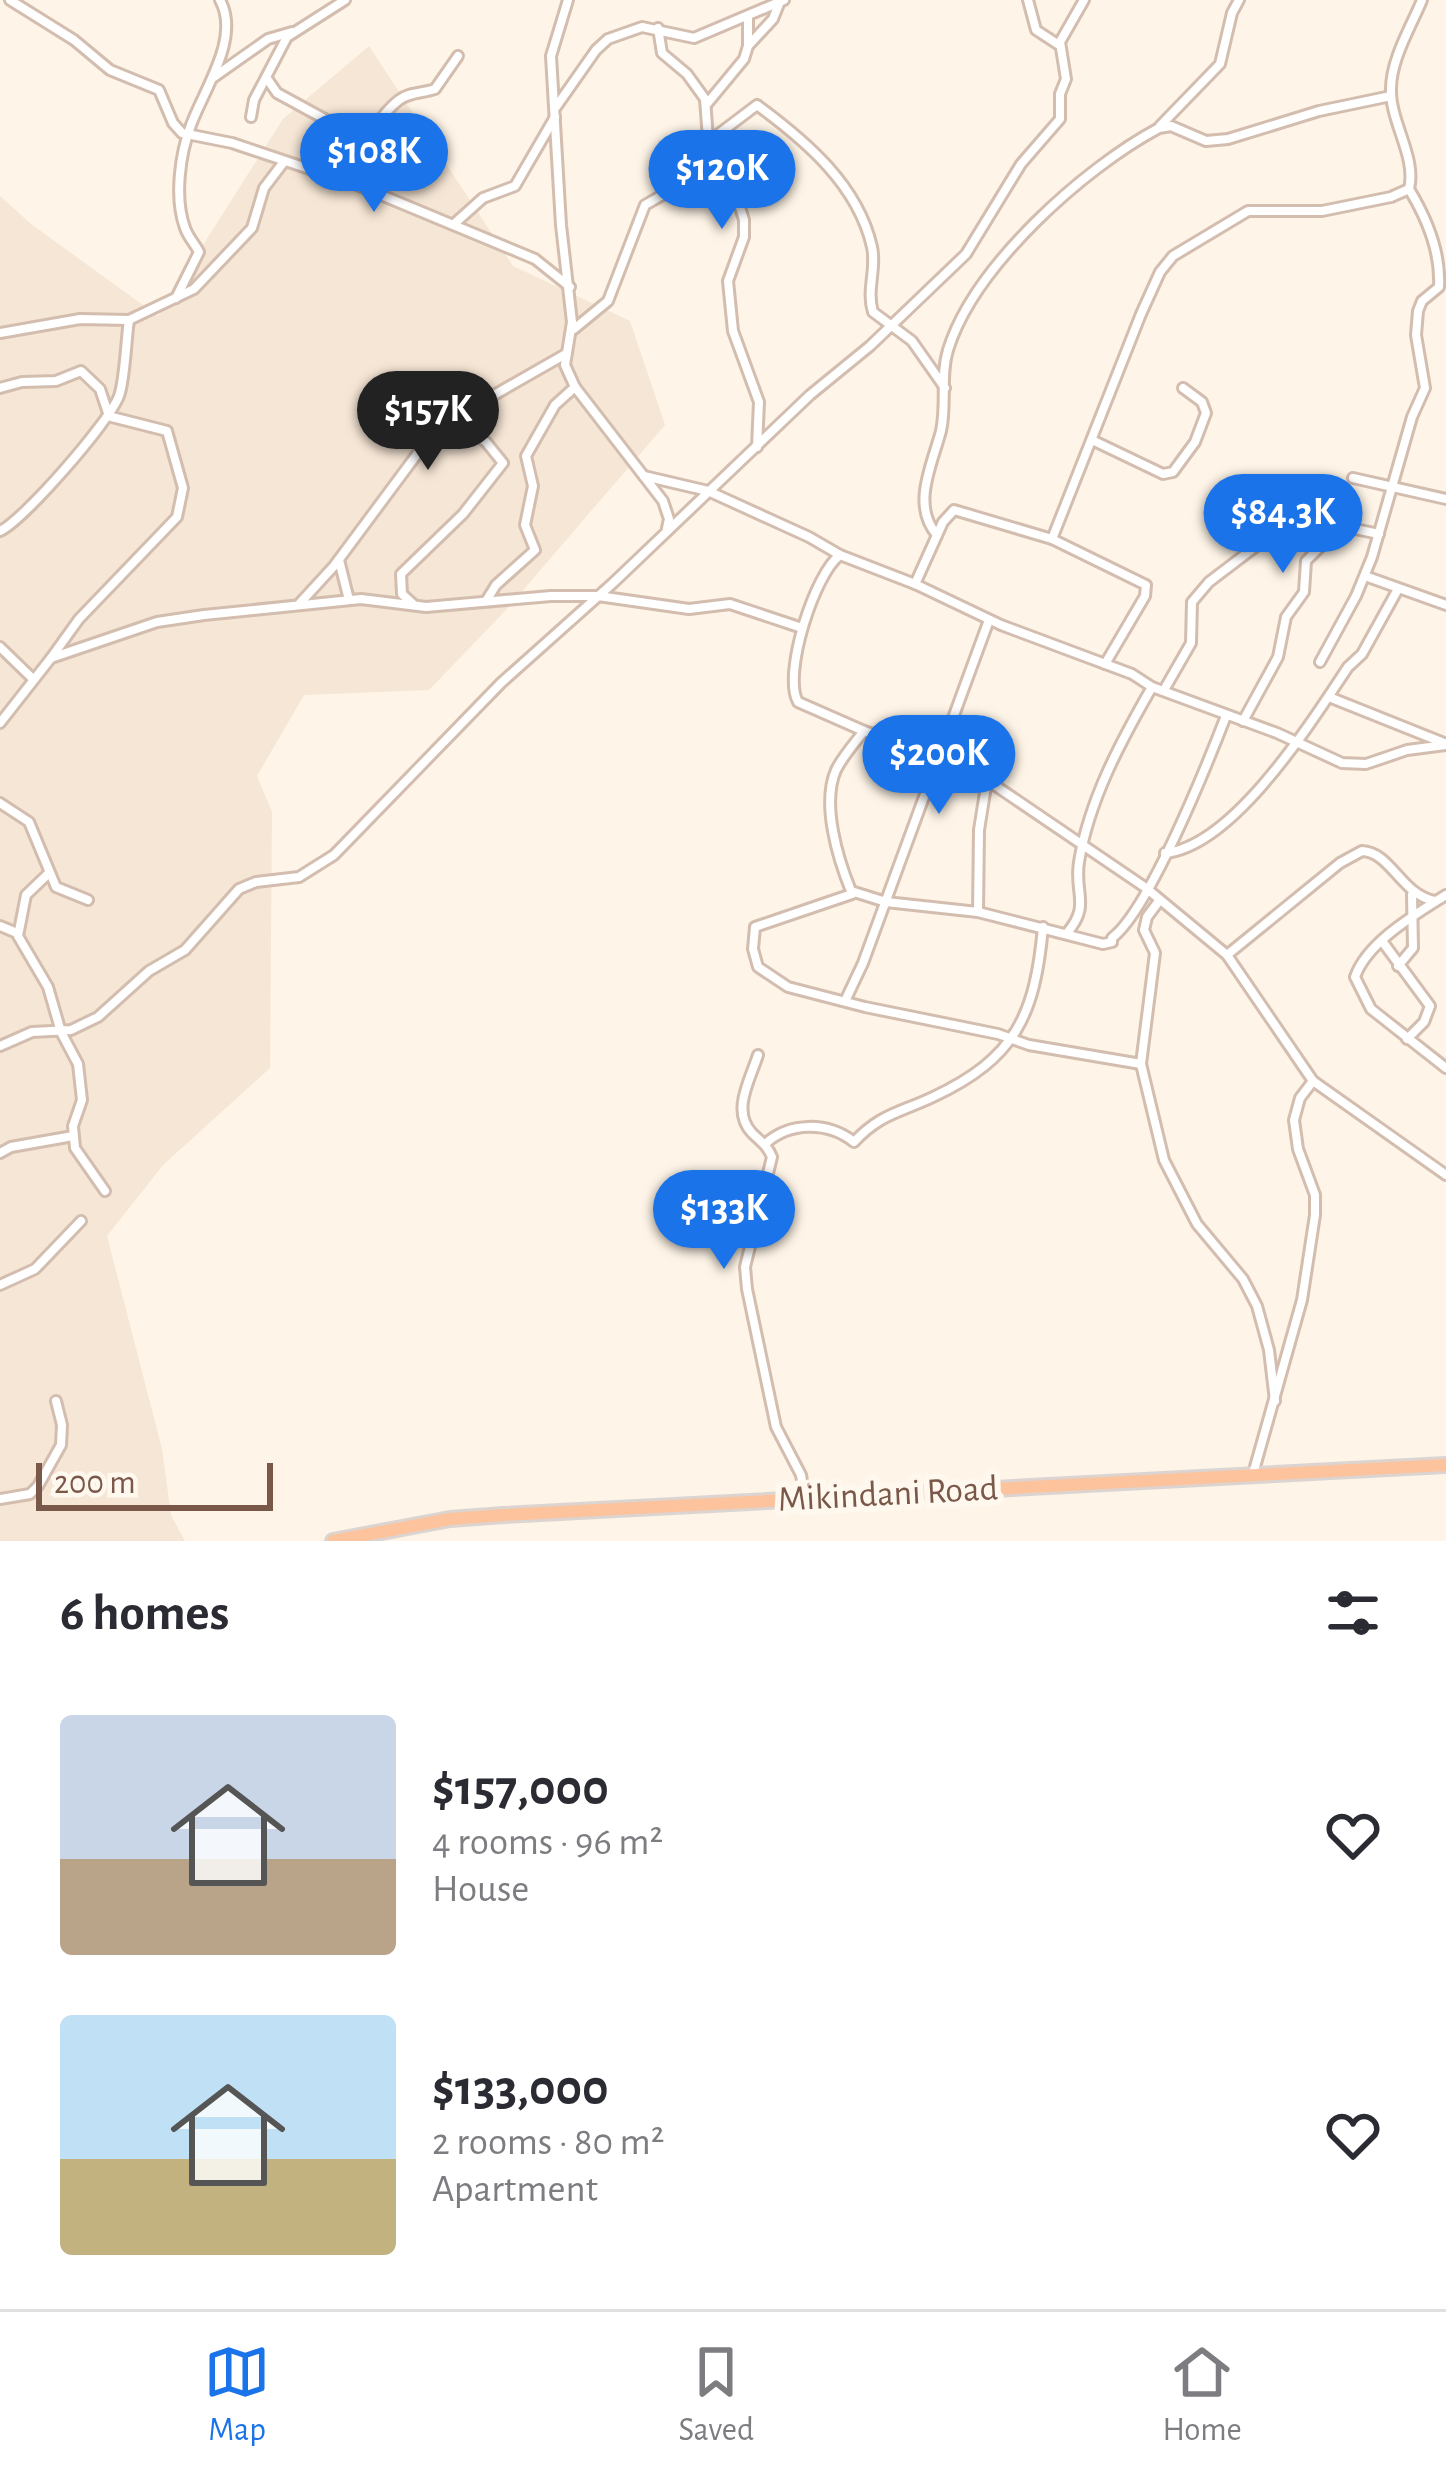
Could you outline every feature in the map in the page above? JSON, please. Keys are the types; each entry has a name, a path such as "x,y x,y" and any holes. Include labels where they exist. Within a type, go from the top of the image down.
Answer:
{"highway":[{"name":"Mikindani Road","path":"333,1541 450,1519 1446,1465"}],"street":[{"path":"10,0 74,40 110,70 151,84 164,97 175,128 350,182 536,259 570,287"},
{"path":"176,299 199,252 184,227 181,179 189,132 214,76 227,21 220,0"},
{"path":"251,117 254,100 285,40 344,0"},
{"path":"568,0 551,56 562,241 570,287 565,354 575,387 663,501 667,530"},
{"path":"1028,0 1036,30 1060,46"},
{"path":"0,1046 32,1032 61,1032 106,1012 149,971 185,950 239,889 256,882 299,878 334,855 501,682 891,326 975,243 1021,164 1058,124 1066,79 1060,46 1084,0"},
{"path":"937,535 926,520 924,500 946,408 948,351 954,337 1013,244 1090,175 1159,128 1220,64 1232,13 1240,0"},
{"path":"1320,662 1365,576 1425,385 1416,335 1418,310 1439,282 1426,219 1408,189 1411,174 1391,96 1393,74 1422,0"},
{"path":"454,224 483,198 515,186 578,73 608,39 642,27 694,38 782,1"},
{"path":"748,46 782,1"},
{"path":"706,105 744,59 748,16"},
{"path":"658,28 662,53 690,77 706,105 708,148 734,188 744,220 728,281 735,342 759,401 757,447"},
{"path":"214,76 268,39 294,32"},
{"path":"350,182 349,168 398,100 439,86 458,56"},
{"path":"268,80 277,93 365,141"},
{"path":"1159,128 1171,126 1206,141 1228,139 1307,114 1391,96"},
{"path":"570,334 608,301 645,205 673,189 708,148 757,105 820,158 857,203 874,254 870,304 877,317 912,341 945,389"},
{"path":"0,333 80,319 129,320 176,299 207,279 248,233 264,188 283,163"},
{"path":"1052,539 1141,314 1160,272 1173,256 1248,211 1329,210 1408,189"},
{"path":"0,531 27,513 108,415 120,395 129,320"},
{"path":"299,604 339,559 410,460 452,419 565,354"},
{"path":"0,388 56,381 81,371 100,389 108,415"},
{"path":"485,602 496,585 535,550 525,525 532,486 526,458 552,410 575,387"},
{"path":"1092,440 1154,470 1173,472 1195,442 1206,416 1204,404 1183,388"},
{"path":"0,723 79,619 173,525 183,503 167,431 108,415"},
{"path":"416,606 402,594 401,574 463,514 502,463 486,442 452,419"},
{"path":"644,476 708,491 989,620 1352,765 1446,745"},
{"path":"1353,478 1446,499"},
{"path":"915,584 950,512 961,509 1052,539 1146,585 1145,596 1105,664"},
{"path":"1164,690 1191,644 1193,599 1280,528 1315,518 1379,534"},
{"path":"1243,721 1278,657 1286,617 1304,592 1306,561 1341,526"},
{"path":"840,555 823,575 802,628 792,682 795,698 819,714 939,756 987,780 1146,888 1227,955 1313,1081 1446,1175"},
{"path":"339,559 349,599"},
{"path":"1365,576 1446,605"},
{"path":"1165,853 1194,845 1238,809 1362,655 1398,589"},
{"path":"51,658 157,622 349,599 416,606 598,596 689,609 730,604 802,628"},
{"path":"846,999 989,620"},
{"path":"0,647 32,678"},
{"path":"1067,933 1081,912 1078,877 1086,826 1116,754 1152,687"},
{"path":"1328,697 1446,745"},
{"path":"1141,1064 1012,1041 776,982 755,963 753,932 771,919 854,893 886,902 978,912 1103,944 1112,942 1165,853 1226,716"},
{"path":"854,893 842,862 831,799 835,774 864,731"},
{"path":"978,912 979,830 987,780"},
{"path":"0,803 29,822 48,874 60,890 88,900"},
{"path":"1227,955 1355,853 1374,853 1412,894 1436,902"},
{"path":"48,874 26,895 17,933 28,960 48,988 61,1032 78,1064 82,1096 73,1136 82,1162 105,1191"},
{"path":"1398,966 1413,948 1412,894"},
{"path":"1446,895 1382,941 1360,965 1355,980 1371,1009 1446,1068"},
{"path":"1159,901 1144,930 1155,953 1141,1064 1164,1160 1197,1224 1243,1280 1257,1306 1275,1401"},
{"path":"0,926 17,933"},
{"path":"765,1144 781,1132 820,1127 854,1142 875,1120 943,1092 1012,1041 1036,976 1043,928"},
{"path":"1382,941 1430,1008 1407,1039"},
{"path":"758,1055 742,1110 747,1128 772,1157 748,1254 747,1289 776,1427 801,1475 805,1498"},
{"path":"1252,1476 1302,1300 1315,1195 1298,1149 1294,1120 1300,1098 1313,1081"},
{"path":"0,1153 73,1136"},
{"path":"0,1285 35,1269 81,1221"},
{"path":"0,1499 31,1494 38,1486 61,1445 56,1401"}],"shaded area":[{"path":"369,46 513,266 630,321 665,425 506,610 429,690 304,695 257,776 272,812 270,1068 163,1165 107,1236 162,1449 171,1515 185,1541 0,1541 0,196 158,316 283,119"}]}
